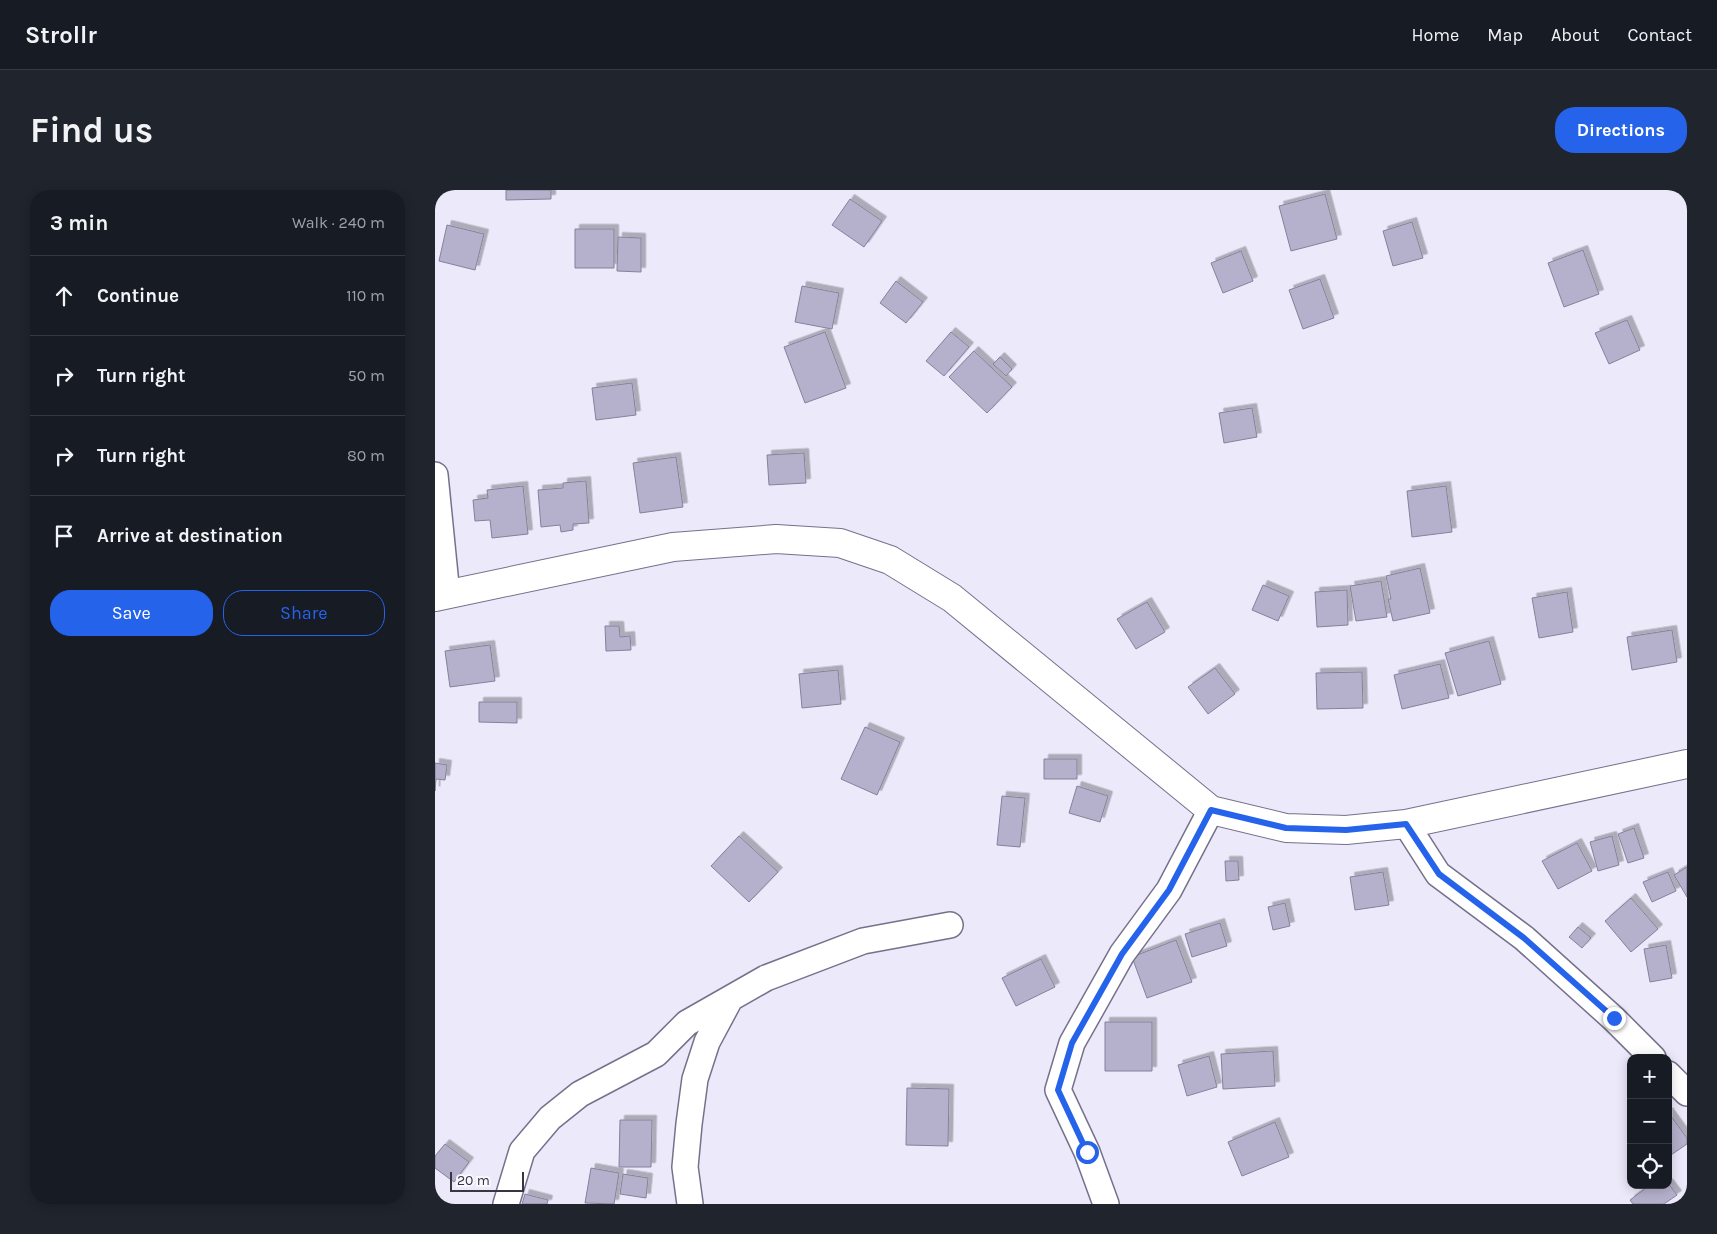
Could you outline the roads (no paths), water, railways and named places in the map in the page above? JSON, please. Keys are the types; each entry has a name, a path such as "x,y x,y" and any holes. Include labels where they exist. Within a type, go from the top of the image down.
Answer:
{"main road":[{"path":"441,596 673,547 776,539 840,543 890,560 952,598 1211,810 1286,828 1346,830 1406,824 1687,764"}],"street":[{"path":"435,475 441,596"},
{"path":"1106,1204 1087,1152 1058,1090 1072,1043 1122,954 1169,890 1211,810"},
{"path":"1406,824 1439,874 1524,938 1614,1018 1649,1054"},
{"path":"506,1204 522,1151 550,1118 580,1094 656,1054 687,1023 766,978 863,941 950,925"},
{"path":"690,1204 685,1167 695,1079 707,1042 730,999"},
{"path":"1672,1078 1687,1092"}]}
